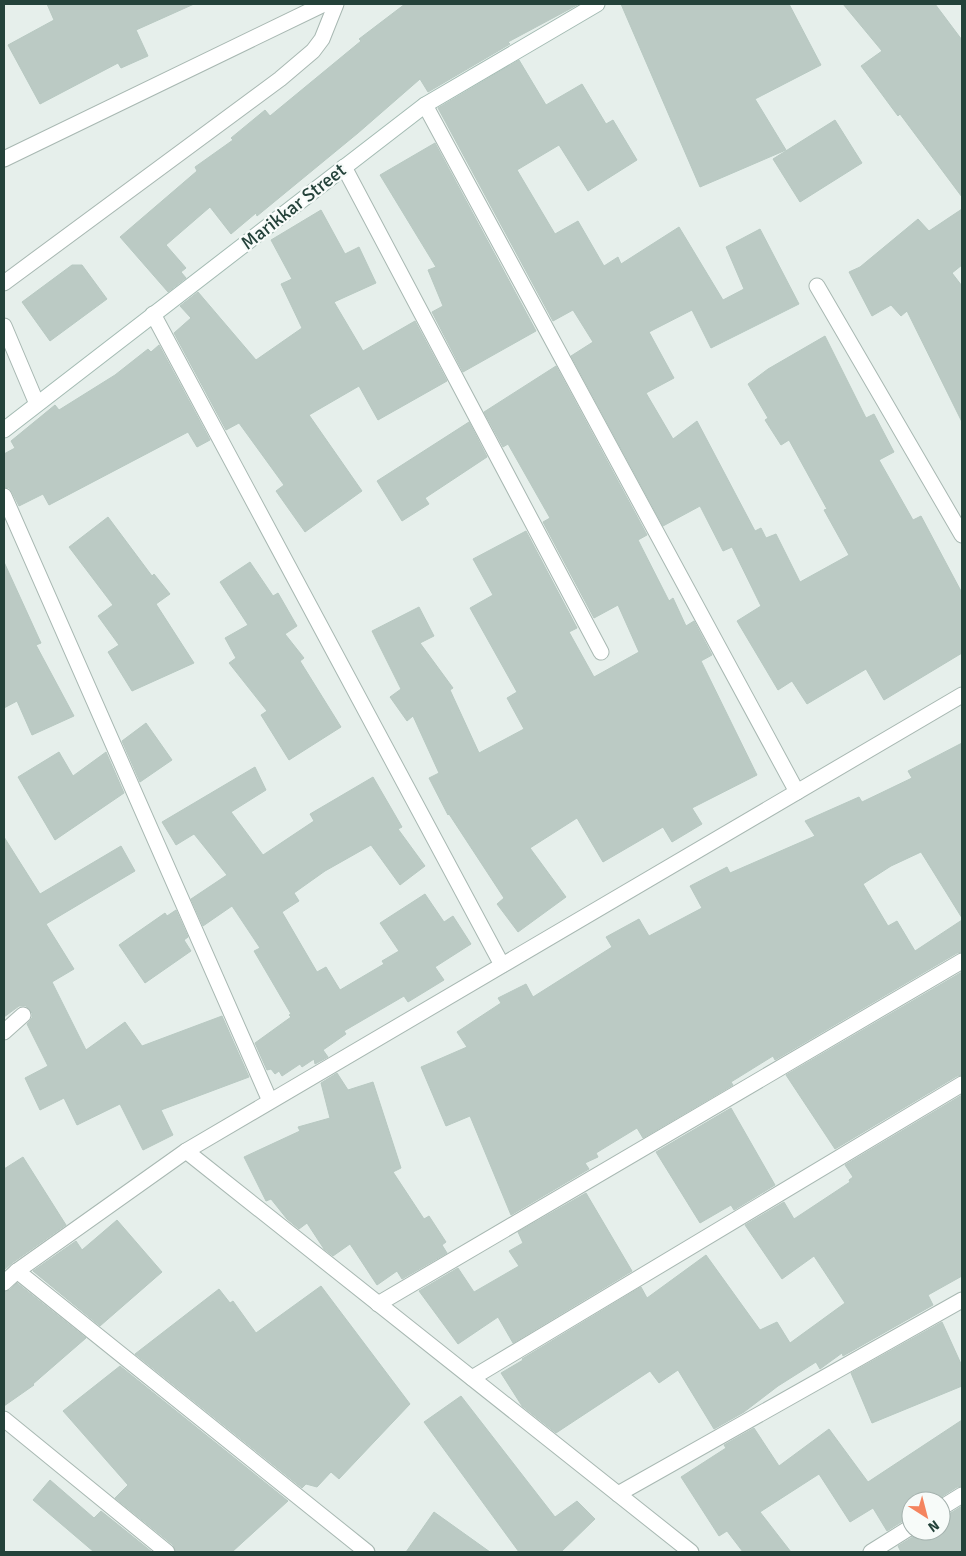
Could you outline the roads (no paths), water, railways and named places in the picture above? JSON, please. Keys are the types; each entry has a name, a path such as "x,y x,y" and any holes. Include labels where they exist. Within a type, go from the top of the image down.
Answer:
{"street":[{"path":"4,159 324,4"},
{"path":"4,283 280,79 313,51 322,39 336,4"},
{"name":"Marikkar Street","path":"4,430 425,105 598,4"},
{"path":"425,105 797,792"},
{"path":"344,167 601,652"},
{"path":"817,286 962,535"},
{"path":"153,314 502,964"},
{"path":"4,326 37,404"},
{"path":"4,496 270,1101"},
{"path":"4,1283 17,1271 186,1151 962,695"},
{"path":"378,1304 962,962"},
{"path":"4,1032 23,1015"},
{"path":"472,1378 962,1084"},
{"path":"186,1151 691,1552"},
{"path":"17,1271 367,1552"},
{"path":"618,1494 962,1300"},
{"path":"4,1419 167,1552"},
{"path":"951,1502 962,1495"},
{"path":"871,1552 901,1533"}]}
